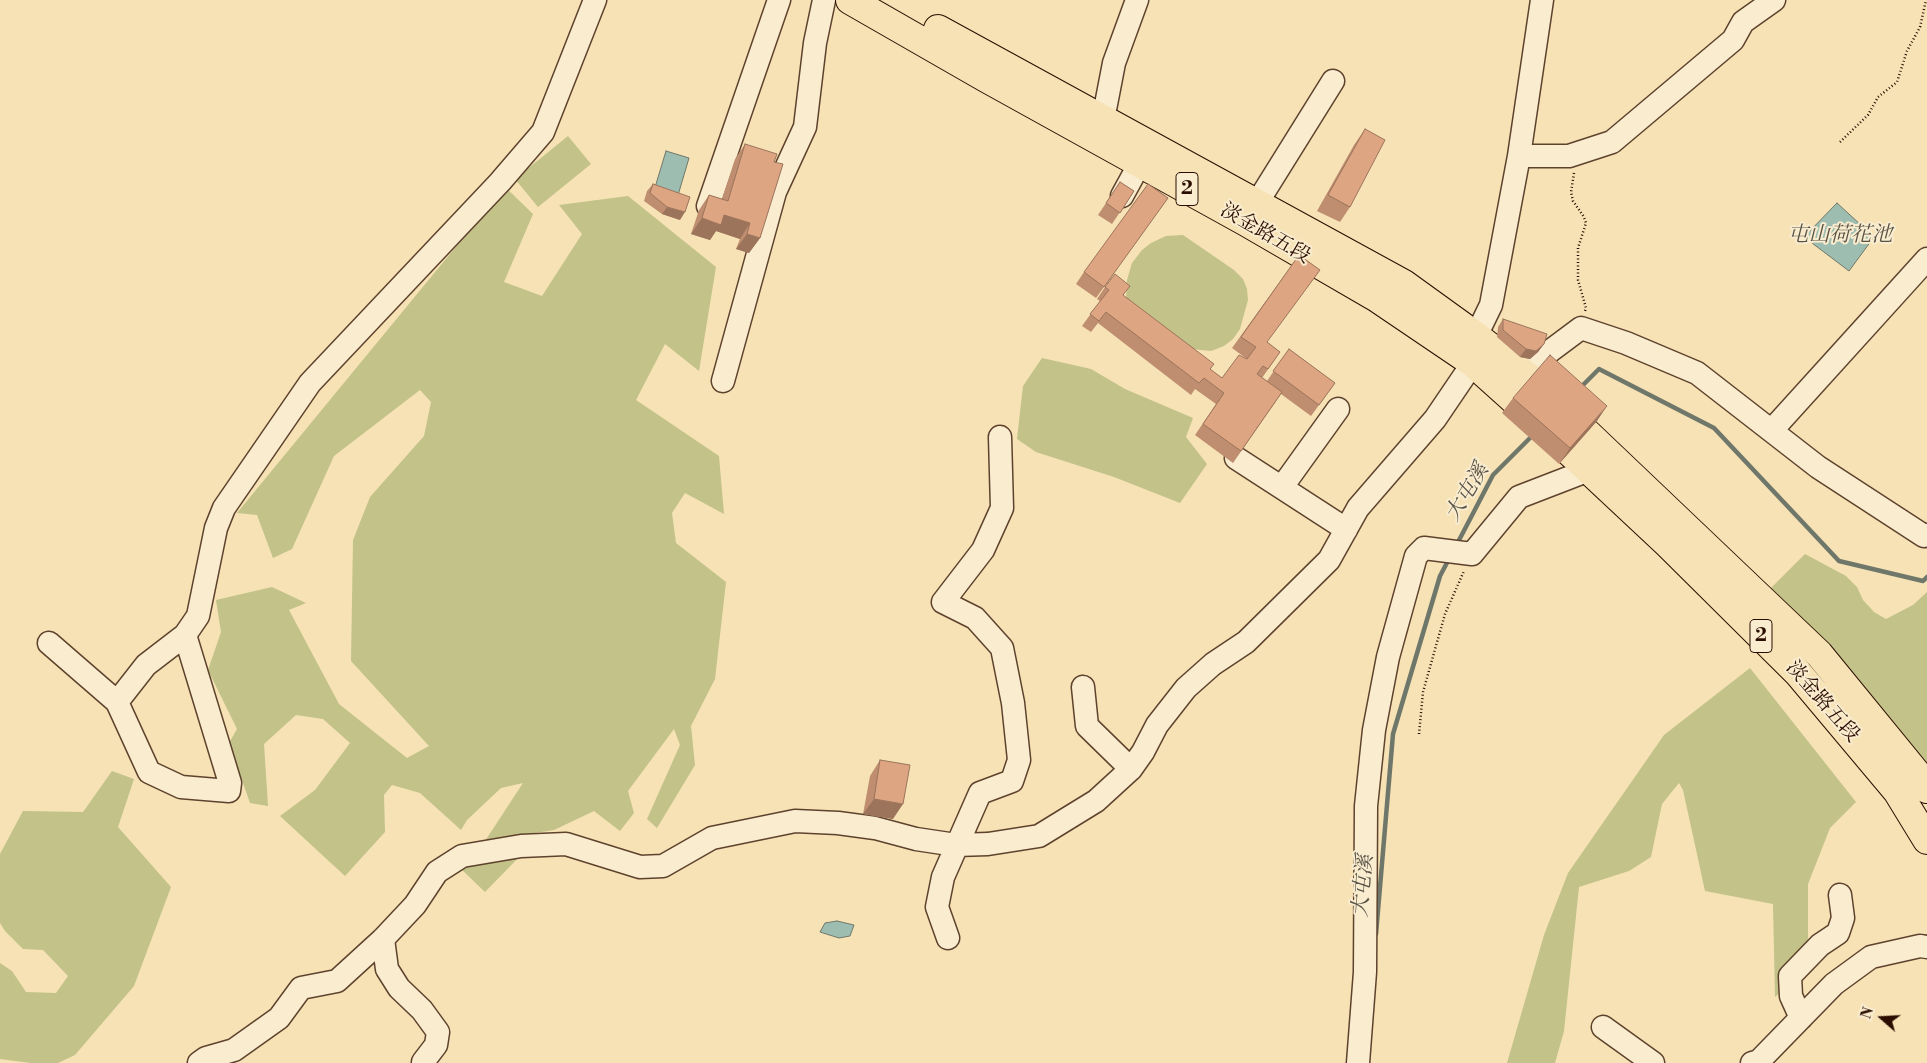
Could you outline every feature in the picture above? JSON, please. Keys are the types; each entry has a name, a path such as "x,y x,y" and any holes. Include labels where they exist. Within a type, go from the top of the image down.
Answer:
{"main road":[{"name":"淡金路五段","path":"850,0 1140,163 1286,232 1404,284 1476,336 1520,382"},
{"name":"淡金路五段","path":"884,0 1257,203 1286,232 1472,364 1520,382"},
{"name":"2","path":"1520,382 1583,452"},
{"name":"淡金路五段","path":"1583,452 1819,654 1922,780 1927,789"},
{"name":"淡金路五段","path":"1583,452 1668,544 1798,673 1898,791 1927,840"}],"street":[{"path":"117,702 146,665 185,635 198,616 216,528 224,508 310,383 500,182 543,132 595,0"},
{"path":"708,206 779,0"},
{"path":"723,381 774,192 805,127 816,43 824,0"},
{"path":"1103,120 1114,63 1137,0"},
{"path":"199,1063 206,1058 234,1050 279,1018 301,988 337,981 383,939 415,905 437,872 462,856 521,846 566,844 640,867 663,866 712,838 795,821 838,823 875,828 916,839 956,845 988,844 1039,836 1096,801 1131,769 1157,725 1186,688 1213,664 1246,642 1329,560 1358,508 1435,419 1472,364 1476,336 1491,305 1519,156 1542,0"},
{"path":"1519,156 1569,156 1612,142 1733,40 1743,22 1774,0"},
{"path":"1257,203 1333,81"},
{"path":"1122,196 1140,163"},
{"path":"1772,430 1927,259"},
{"path":"1520,382 1581,328 1626,343 1697,373 1818,467 1924,536 1927,535"},
{"path":"1282,487 1338,409"},
{"path":"948,938 937,907 942,878 980,793 1012,781 1019,760 1013,703 1002,648 975,618 943,602 983,550 1002,508 1000,437"},
{"path":"1358,1063 1365,972 1366,806 1374,730 1388,657 1416,556 1424,548 1467,553 1519,497 1583,452"},
{"path":"1236,458 1346,530"},
{"path":"49,643 117,702 149,772 181,787 229,792 230,783 185,635"},
{"path":"1083,687 1087,726 1131,769"},
{"path":"1801,1018 1791,996 1790,976 1820,945 1838,933 1843,918 1840,895"},
{"path":"383,939 387,968 399,988 422,1010 438,1032 436,1045 423,1062"},
{"path":"1752,1063 1760,1061 1834,984 1871,957 1920,946 1927,947"},
{"path":"1603,1027 1653,1063"}],"path":[{"path":"1840,142 1868,115 1878,97 1896,82 1907,51 1920,27 1926,0"},
{"path":"1569,156 1568,164 1574,173 1571,192 1573,201 1584,217 1586,224 1578,248 1578,280 1586,308 1581,328"},
{"path":"1419,734 1423,692 1445,614 1467,553"}],"green space":[{"path":"568,136 591,164 538,207 515,179"},
{"path":"505,187 533,214 504,282 542,296 582,234 559,205 628,196 716,267 699,371 665,344 636,400 719,456 724,514 685,493 672,513 676,543 726,582 715,679 691,726 695,765 657,828 647,819 680,745 674,729 628,791 634,813 620,831 594,811 554,830 485,841 523,783 501,788 467,820 461,830 420,793 392,785 384,795 385,832 345,876 280,816 315,790 350,743 323,719 296,715 264,744 268,806 250,803 229,743 237,729 208,670 221,632 216,600 272,587 306,603 289,610 339,704 407,758 429,746 351,661 353,540 370,497 424,436 431,402 420,390 334,456 292,549 273,558 257,515 237,513"},
{"path":"1183,235 1234,270 1243,279 1247,289 1248,300 1240,329 1233,339 1224,346 1211,351 1191,349 1126,301 1127,280 1132,263 1142,250 1151,243 1166,236"},
{"path":"1042,358 1091,369 1125,389 1193,418 1186,437 1207,464 1180,503 1114,477 1036,452 1017,439 1023,386"},
{"path":"1805,554 1846,576 1857,587 1863,600 1874,612 1886,619 1913,605 1927,592 1927,786 1765,594"},
{"path":"1750,668 1856,802 1830,828 1808,884 1808,970 1775,997 1773,904 1705,891 1683,790 1679,783 1662,804 1651,857 1629,871 1579,887 1564,1031 1555,1063 1507,1063 1544,935 1568,873 1664,735"},
{"path":"112,771 134,779 118,827 171,887 134,986 75,1055 58,1063 31,1063 0,1059 0,963 12,971 26,992 56,993 68,976 43,950 23,949 5,931 0,923 0,854 23,811 83,812"},
{"path":"524,852 485,892 459,867"}],"water":[{"path":"666,151 689,158 676,202 653,194"},
{"name":"屯山荷花池","path":"1837,203 1874,237 1849,271 1804,237"},
{"path":"837,921 854,925 850,936 839,938 820,932 825,923"}],"building":[{"path":"1365,129 1385,140 1350,207 1328,195"},
{"path":"745,144 777,154 774,162 783,164 760,238 747,234 750,223 724,215 721,225 702,218 709,195 728,201"},
{"path":"1120,182 1134,191 1120,213 1106,203"},
{"path":"653,184 690,197 685,212 667,207 650,193"},
{"path":"1148,184 1168,198 1104,287 1084,272"},
{"path":"1299,255 1320,270 1267,342 1280,352 1268,369 1263,366 1257,374 1282,392 1241,451 1203,424 1224,393 1204,378 1199,383 1106,312 1099,321 1090,314 1109,290 1105,287 1115,274 1130,286 1123,295 1214,364 1210,369 1222,378 1239,355 1247,359 1256,347 1241,337"},
{"path":"1503,319 1547,334 1544,344 1536,351 1526,349 1503,330"},
{"path":"1289,349 1335,383 1319,405 1273,371"},
{"path":"1550,355 1607,406 1570,448 1513,398"},
{"path":"880,760 910,765 903,804 874,799"}],"waterway":[{"name":"大屯溪","path":"1580,388 1599,369 1714,428 1839,561 1923,581 1927,577"},
{"name":"大屯溪","path":"1456,546 1493,475 1534,434"},
{"name":"大屯溪","path":"1376,934 1393,734 1440,576 1450,557"}]}
